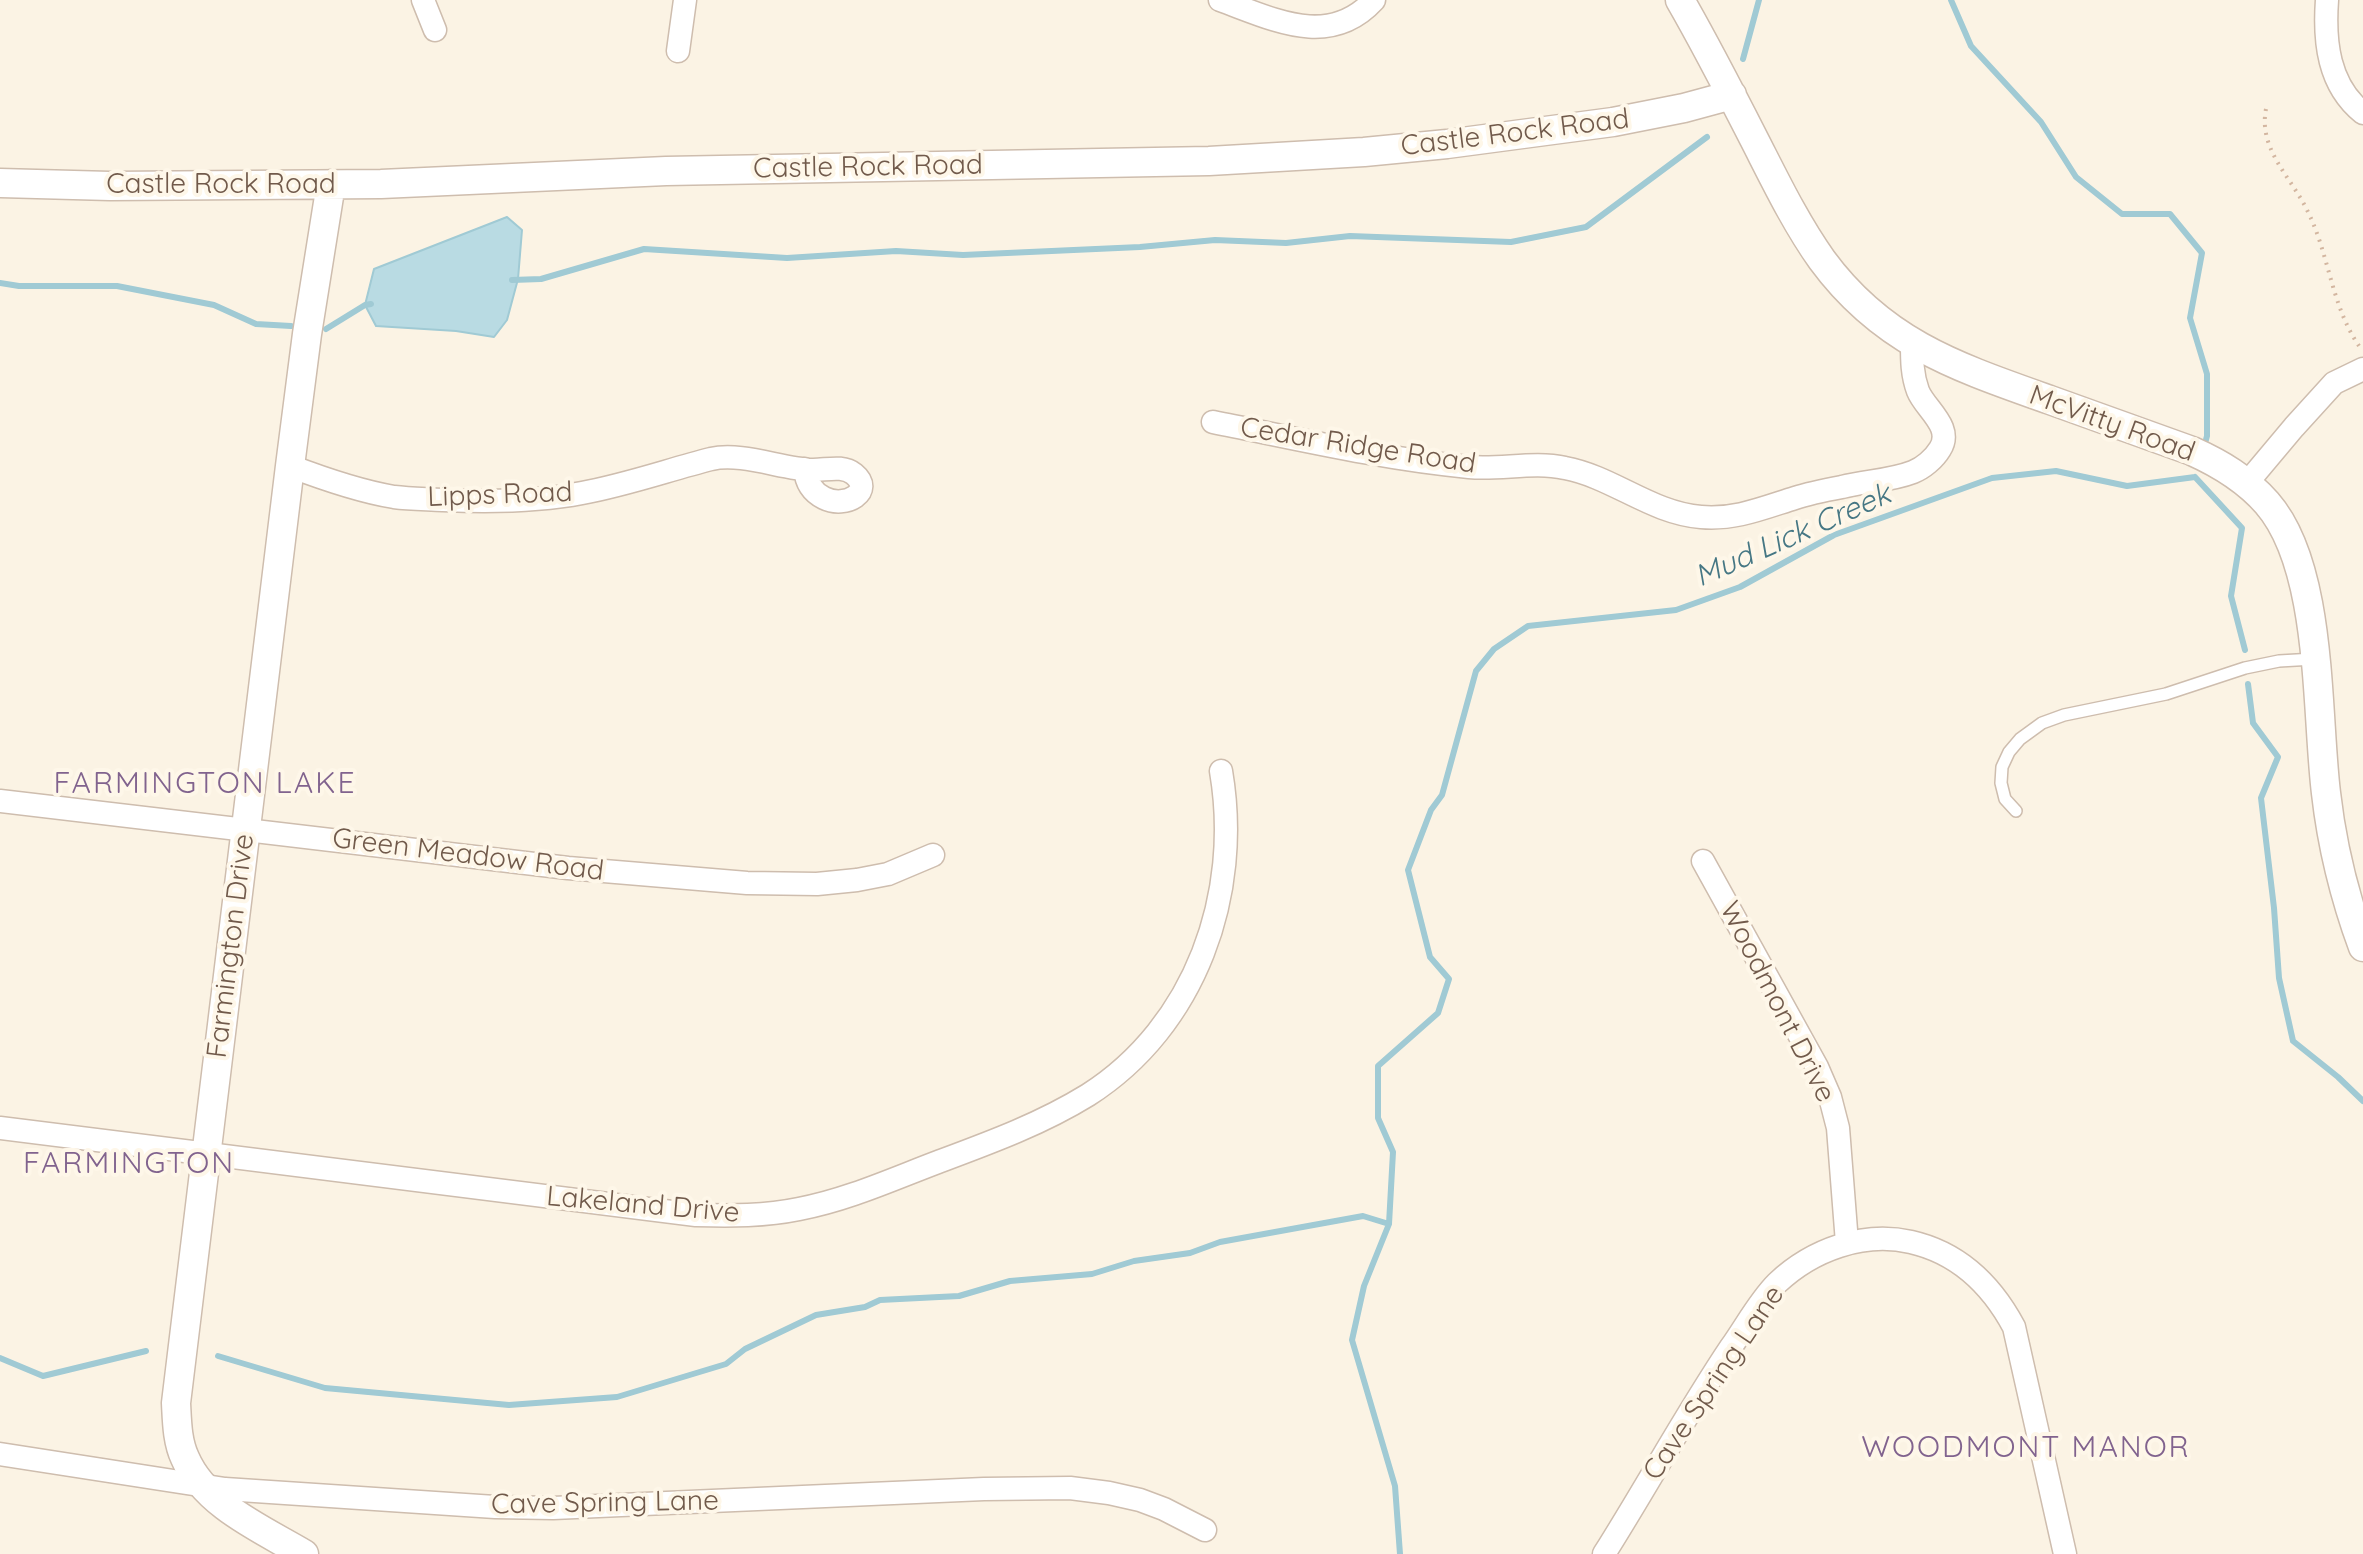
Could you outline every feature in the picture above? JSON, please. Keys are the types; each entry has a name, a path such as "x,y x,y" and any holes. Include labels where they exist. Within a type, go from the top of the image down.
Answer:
{"street":[{"path":"423,0 435,30"},
{"path":"678,51 685,0"},
{"path":"1220,0 1307,27 1326,27 1355,17 1374,0"},
{"name":"McVitty Road","path":"1680,0 1788,206 1842,285 1871,313 1912,343 1947,363 2203,456 2247,483 2269,505 2295,551 2306,589 2333,839 2349,907 2363,947"},
{"path":"2327,0 2327,47 2333,72 2341,88 2363,113"},
{"name":"Castle Rock Road","path":"0,183 110,186 381,184 697,170 1209,161 1447,144 1613,122 1732,95"},
{"name":"Farmington Drive","path":"304,1554 217,1500 202,1485 184,1456 176,1403 290,466 331,184"},
{"name":"Cedar Ridge Road","path":"1213,422 1388,456 1471,467 1563,467 1589,474 1673,512 1700,517 1727,517 1760,511 1825,490 1900,477 1931,460 1943,443 1943,430 1918,391 1912,370 1912,343"},
{"path":"2247,483 2334,383 2363,369"},
{"name":"Lipps Road","path":"290,466 334,483 389,496 471,501 538,499 582,493 717,458 769,462 805,469"},
{"name":"Lakeland Drive","path":"0,1128 696,1215 769,1214 802,1209 908,1174 999,1139 1089,1094 1127,1065 1169,1017 1190,982 1215,922 1227,826 1221,771"},
{"name":"Green Meadow Road","path":"0,801 568,868 747,883 817,884 857,880 888,874 933,855"},
{"name":"Woodmont Drive","path":"1703,861 1817,1067 1830,1097 1838,1128 1847,1243"},
{"name":"Cave Spring Lane","path":"1604,1554 1718,1366 1776,1284 1824,1251 1847,1243 1883,1238 1924,1245 1944,1253 1984,1282 2001,1303 2014,1327 2065,1554"},
{"name":"Cave Spring Lane","path":"0,1454 225,1489 479,1506 553,1508 1070,1488 1140,1500 1205,1530"}],"lane":[{"path":"2016,811 2005,799 2001,783 2002,767 2020,739 2042,723 2064,715 2166,694 2245,668 2279,661 2315,659"}],"path":[{"path":"2266,109 2265,133 2270,148 2308,211 2322,243 2340,312 2363,352"}],"water":[{"path":"507,217 522,230 518,279 507,320 494,337 456,331 376,326 365,305 374,269"}],"waterway":[{"path":"1743,59 1759,0"},
{"name":"Mud Lick Creek","path":"1951,0 1971,46 2041,122 2076,177 2122,214 2170,214 2202,253 2190,318 2207,374 2207,436 2204,447"},
{"path":"512,280 541,279 644,249 787,258 896,251 963,255 1140,247 1215,240 1286,243 1350,236 1511,242 1586,227 1707,137"},
{"path":"0,283 19,286 117,286 214,305 256,324 291,326"},
{"path":"326,329 371,304"},
{"name":"Mud Lick Creek","path":"1400,1554 1395,1486 1352,1340 1364,1286 1389,1224 1393,1152 1378,1118 1378,1066 1438,1013 1449,979 1430,957 1408,870 1431,810 1442,795 1476,671 1494,649 1528,626 1676,610 1740,587 1834,535 1992,478 2056,471 2127,486 2195,477"},
{"path":"2195,477 2242,528 2231,596 2245,650"},
{"path":"2248,684 2253,723 2278,757 2261,798 2279,978 2293,1041 2363,1101"},
{"path":"218,1356 325,1388 509,1405 617,1397 726,1364 745,1349 816,1315 865,1307 880,1300 959,1296 1010,1281 1092,1274 1134,1261 1190,1253 1220,1242 1363,1216 1389,1224"},
{"path":"0,1358 43,1376 146,1351"}],"district":[{"name":"FARMINGTON LAKE","path":"205,784"},
{"name":"FARMINGTON","path":"129,1164"},
{"name":"WOODMONT MANOR","path":"2026,1448"}]}
